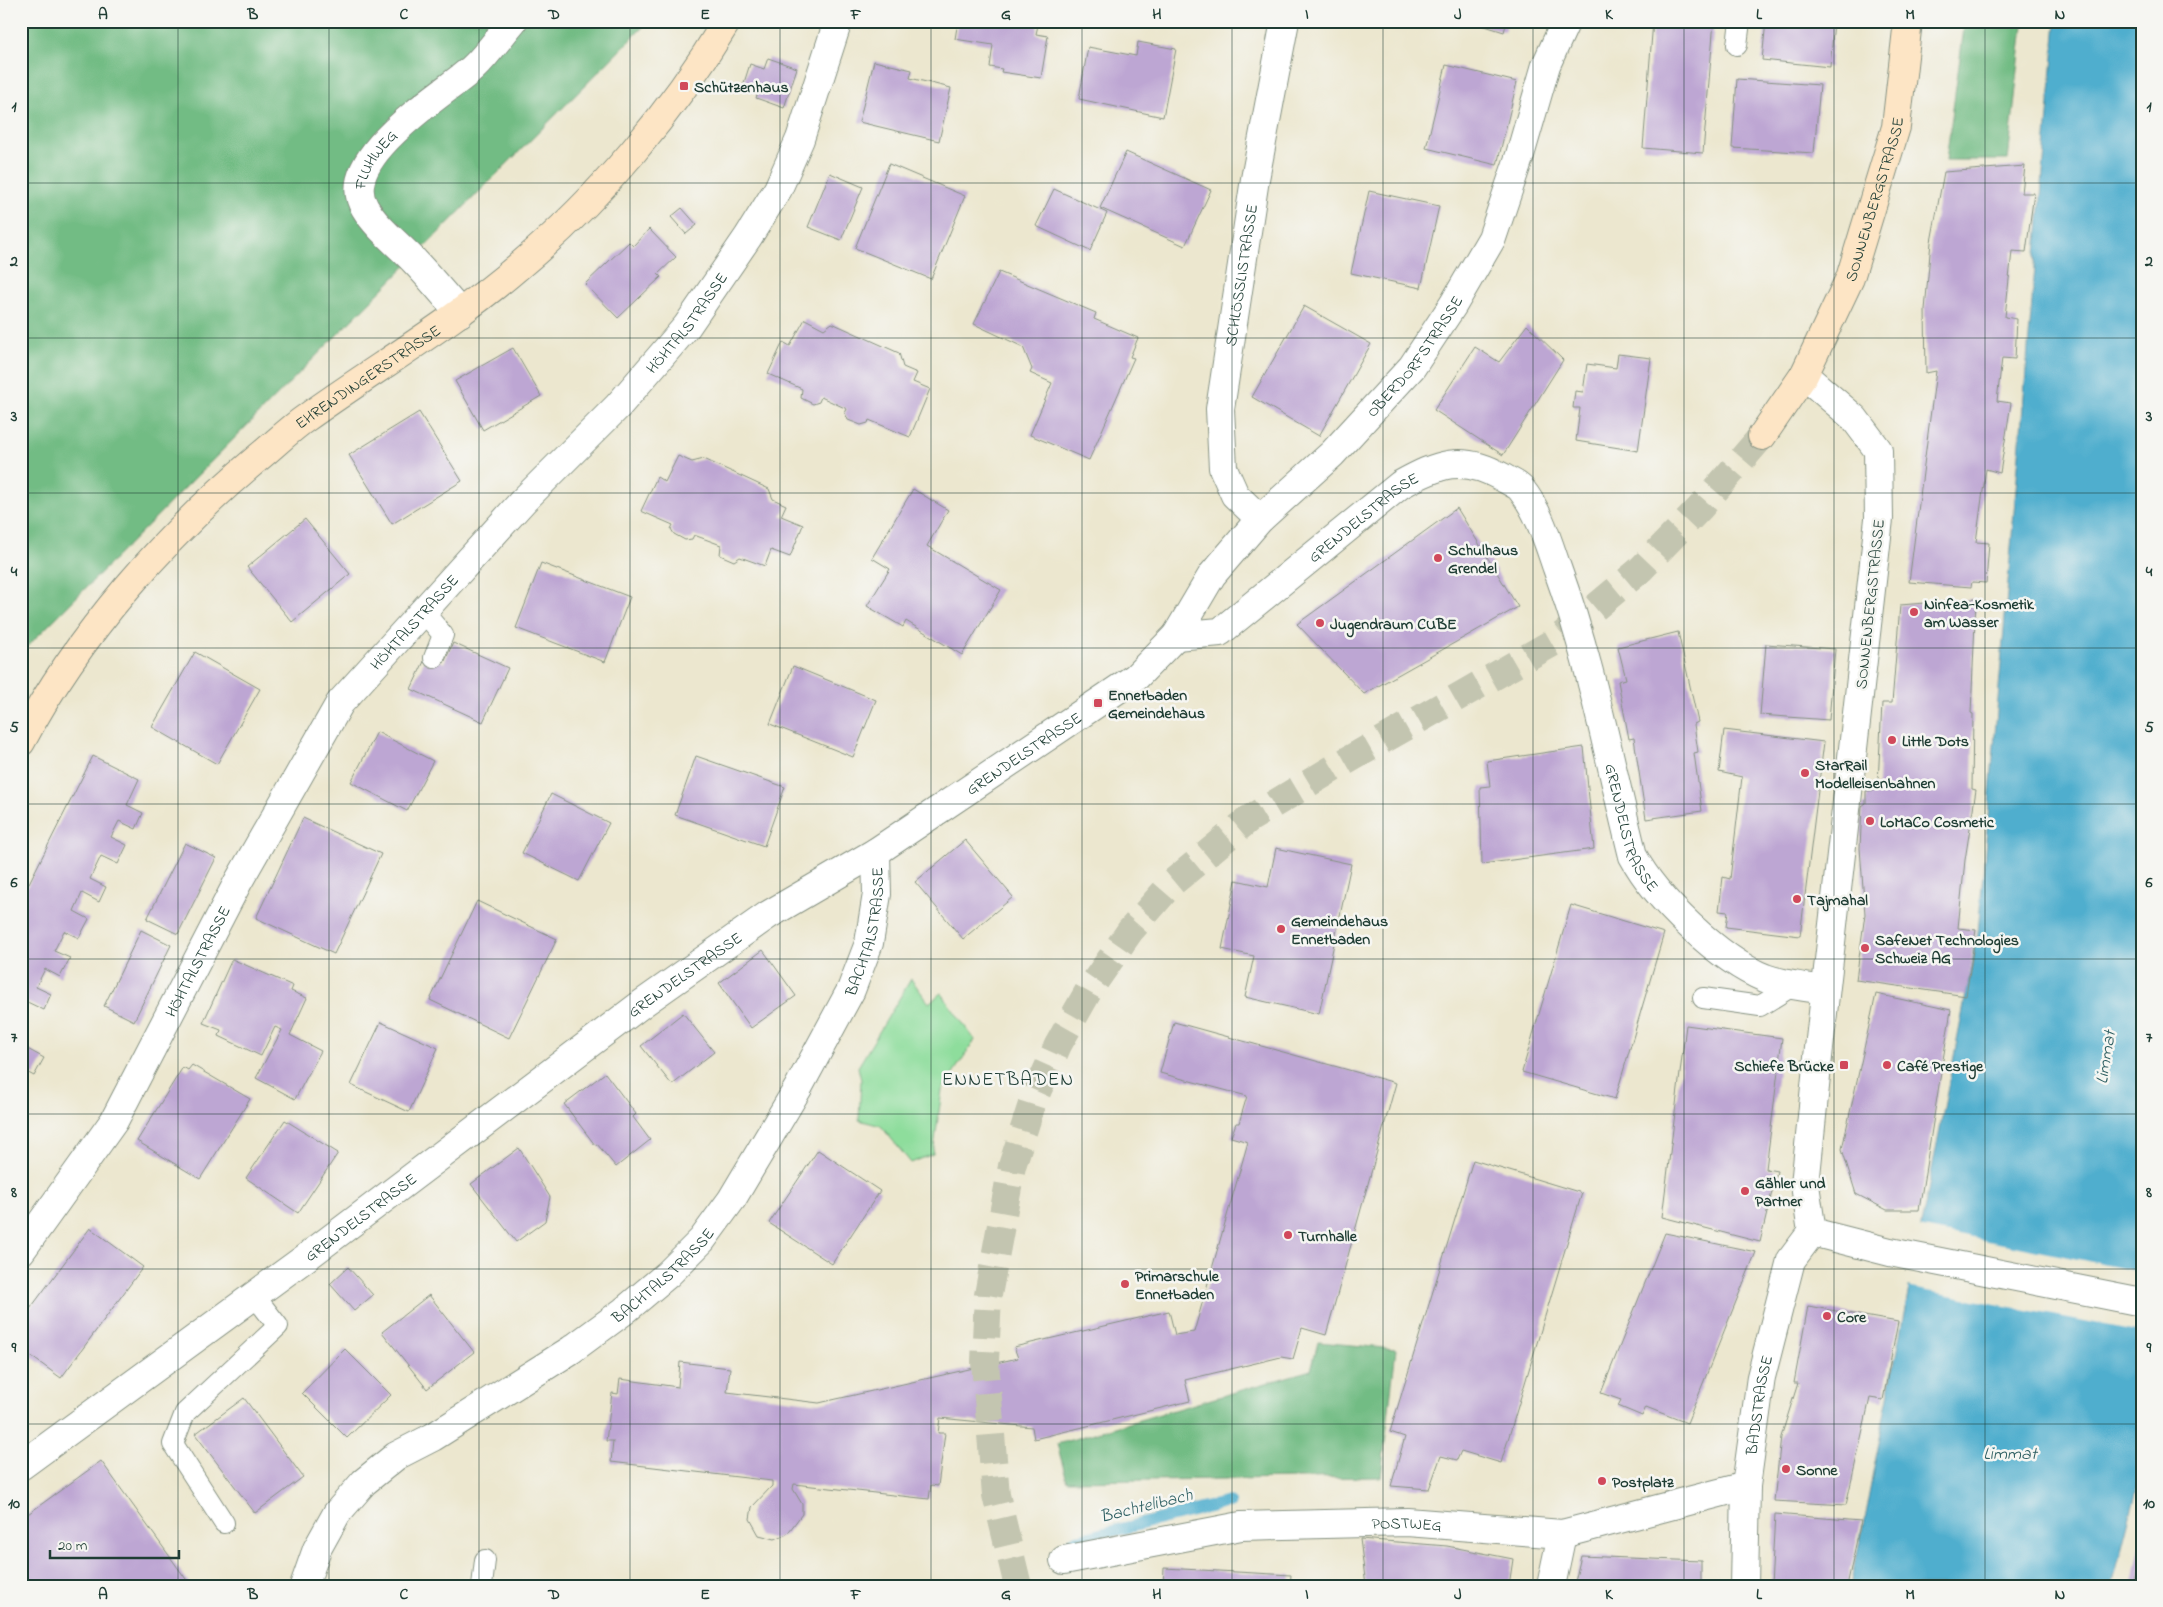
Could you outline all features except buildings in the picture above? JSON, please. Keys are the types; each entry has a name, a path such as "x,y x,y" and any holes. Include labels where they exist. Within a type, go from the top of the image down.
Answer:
{"main road":[{"name":"EHRENDINGERSTRASSE","path":"21,742 74,657 146,564 222,488 304,419 460,313 520,266 568,220 633,151 684,86 726,21"},
{"name":"SONNENBERGSTRASSE","path":"1804,375 1850,278 1896,127 1908,21"},
{"path":"1762,436 1804,375"}],"street":[{"name":"FLUHWEG","path":"460,313 417,263 379,227 364,207 358,185 365,165 387,139 474,67 513,21"},
{"name":"HÖHTALSTRASSE","path":"21,1252 114,1121 238,882 340,703 422,610 523,501 618,406 687,326 778,189 800,139 838,21"},
{"name":"SCHLÖSSLISTRASSE","path":"1260,519 1235,494 1223,468 1220,409 1255,179 1285,21"},
{"name":"OBERDORFSTRASSE","path":"1176,636 1212,575 1260,519 1332,454 1412,367 1454,306 1492,238 1520,155 1546,65 1566,21"},
{"name":"SONNENBERGSTRASSE","path":"1804,375 1854,418 1878,450 1879,520 1825,990 1805,1186 1812,1232"},
{"name":"GRENDELSTRASSE","path":"21,1466 254,1295 643,1003 768,915 876,852 1136,677 1176,636 1220,632 1400,484 1432,467 1457,463 1490,471 1520,488 1539,518 1576,621 1633,856 1640,870 1683,919 1744,967 1765,978 1825,990"},
{"name":"BACHTALSTRASSE","path":"304,1586 317,1549 337,1513 364,1482 396,1456 433,1437 571,1350 624,1311 668,1274 702,1240 737,1190 798,1088 851,990 869,943 876,894 876,852"},
{"path":"1812,1232 1890,1252 2142,1302"},
{"name":"BADSTRASSE","path":"1744,1586 1746,1486 1761,1377 1788,1268 1791,1260 1812,1232"},
{"name":"POSTWEG","path":"1064,1560 1241,1526 1406,1522 1562,1534 1746,1486"},
{"path":"1551,1586 1562,1534"}],"lane":[{"path":"1737,45 1740,21"},
{"path":"422,610 443,635 434,658"},
{"path":"1703,998 1760,1006 1794,985"},
{"path":"224,1523 173,1444 185,1413 278,1326 254,1295"},
{"path":"482,1586 485,1560"}],"green space":[{"path":"21,21 649,21 21,653"},
{"path":"1965,21 2027,21 2023,25 2008,160 1946,160"},
{"path":"911,979 929,1003 941,993 975,1040 942,1090 933,1154 911,1163 881,1126 859,1120 861,1080 858,1067"},
{"path":"1318,1342 1396,1349 1381,1477 1067,1481 1057,1444 1311,1370"}],"water":[{"name":"Limmat","path":"2056,21 2142,21 2142,1469 2112,1586 1851,1586 1978,933"}],"pier":[{"path":"1918,1227 2142,1272 2142,1332 1907,1287"}],"waterway":[{"name":"Bachtelibach","path":"1073,1541 1229,1502"}],"tunnel":[{"path":"1018,1586 996,1495 985,1362 988,1295 1012,1166 1033,1101 1058,1045 1089,990 1130,931 1172,883 1249,819 1554,642 1640,570 1700,508 1762,436"}],"place":[{"name":"Schützenhaus","path":"684,86"},
{"name":"Schulhaus Grendel","path":"1438,558"},
{"name":"Ninfea-Kosmetik am Wasser","path":"1914,612"},
{"name":"Jugendraum CUBE","path":"1320,623"},
{"name":"Ennetbaden Gemeindehaus","path":"1098,703"},
{"name":"Little Dots","path":"1892,740"},
{"name":"StarRail Modelleisenbahnen","path":"1805,773"},
{"name":"LoMaCo Cosmetic","path":"1870,821"},
{"name":"Tajmahal","path":"1797,899"},
{"name":"Gemeindehaus Ennetbaden","path":"1281,929"},
{"name":"SafeNet Technologies Schweiz AG","path":"1865,948"},
{"name":"Schiefe Brücke","path":"1844,1065"},
{"name":"Café Prestige","path":"1887,1065"},
{"name":"Gähler und Partner","path":"1745,1191"},
{"name":"Turnhalle","path":"1288,1235"},
{"name":"Primarschule Ennetbaden","path":"1125,1284"},
{"name":"Core","path":"1827,1316"},
{"name":"Sonne","path":"1786,1469"},
{"name":"Postplatz","path":"1602,1481"}],"district":[{"name":"ENNETBADEN","path":"1008,1078"}]}
